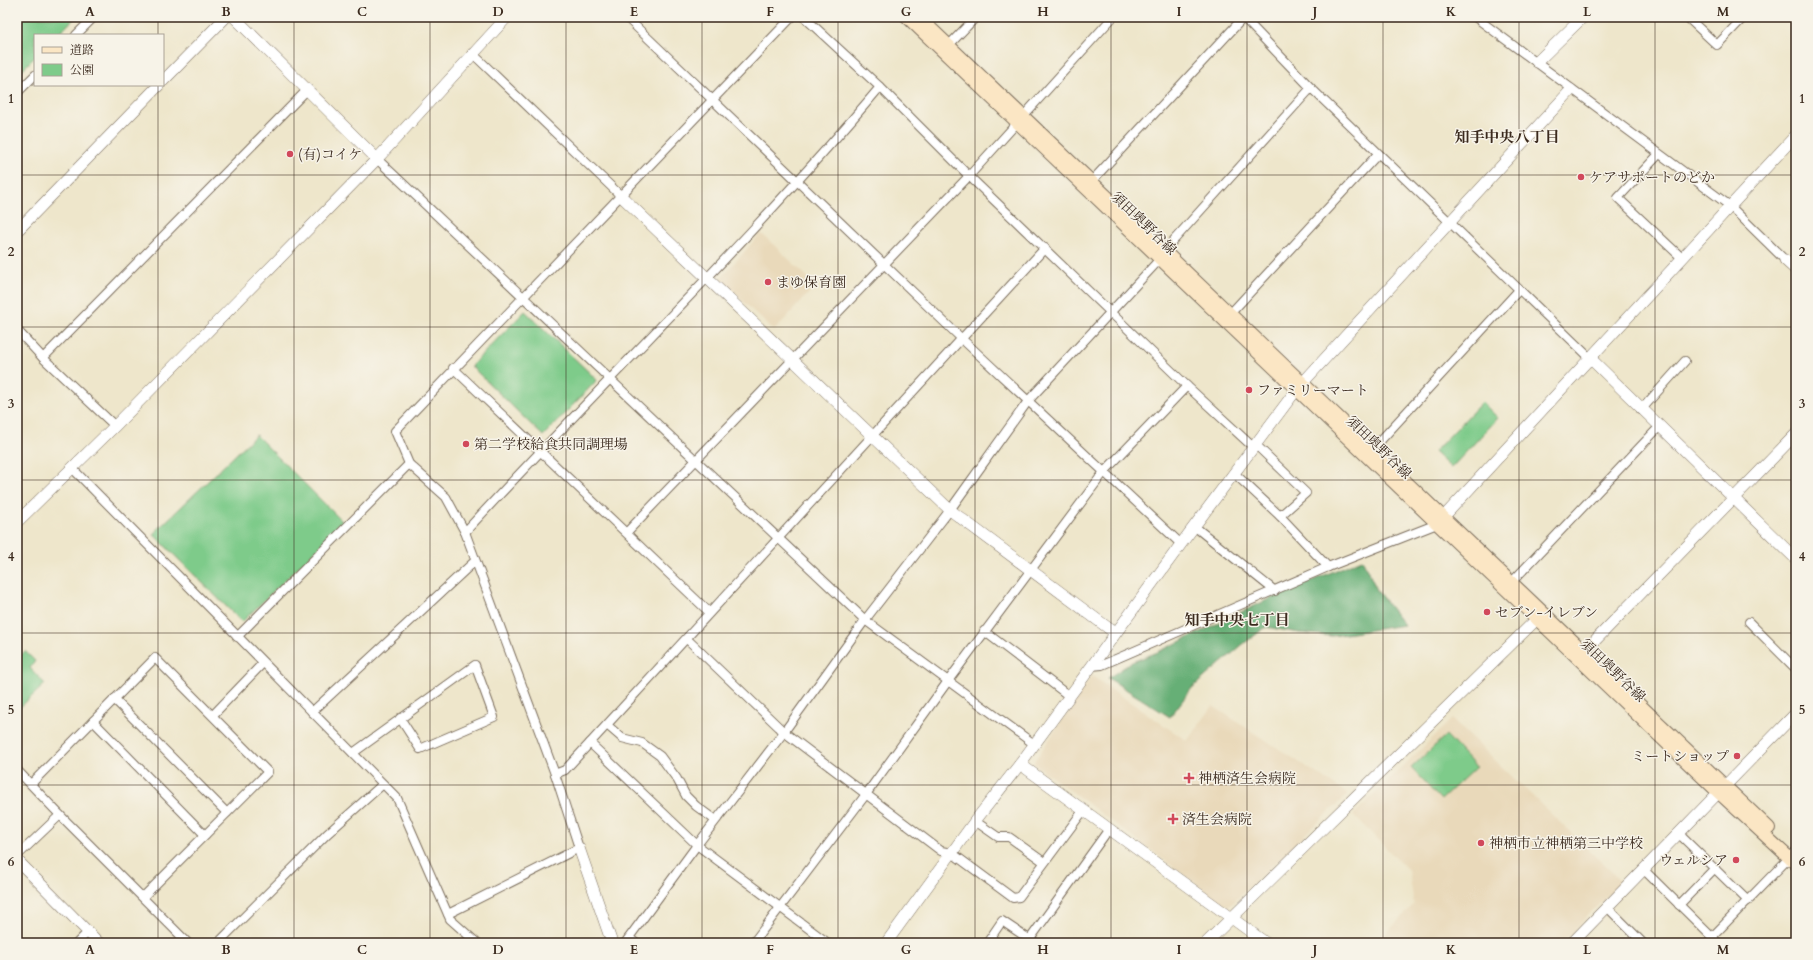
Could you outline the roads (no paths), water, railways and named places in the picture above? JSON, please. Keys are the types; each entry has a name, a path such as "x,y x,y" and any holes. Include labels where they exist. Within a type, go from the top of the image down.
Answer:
{"main road":[{"name":"須田奥野谷線","path":"907,17 1020,119 1722,790 1794,856"},
{"name":"須田奥野谷線","path":"919,17 949,45 1020,119"},
{"name":"須田奥野谷線","path":"1162,255 1230,314 1300,386"}],"street":[{"path":"77,34 94,17"},
{"path":"164,80 226,17"},
{"path":"234,17 377,159 864,620 1034,744"},
{"path":"17,522 115,426 377,159 472,53 507,17"},
{"path":"626,17 1028,401 1181,544"},
{"path":"612,943 555,774 465,532 446,497 408,464 395,431 453,368 792,17"},
{"path":"804,17 880,87 969,176 1187,386 1306,493 1280,516"},
{"path":"949,45 976,17"},
{"path":"627,532 969,176 1113,17"},
{"path":"1088,184 1244,17 1311,88 1378,154 1796,559"},
{"path":"1475,17 1537,62 1571,90 1730,206 1796,270"},
{"path":"1537,62 1583,17"},
{"path":"1687,17 1717,45 1744,17"},
{"path":"472,53 950,510 1115,633"},
{"path":"17,93 34,76"},
{"path":"17,231 158,86"},
{"path":"465,532 540,450 798,181 880,87"},
{"path":"630,941 715,820 784,732 864,620 950,510 1028,401 1111,312 1311,88"},
{"path":"43,358 307,90"},
{"path":"886,943 975,821 1020,764 1234,472 1300,386 1571,90"},
{"path":"1091,666 1102,665 1440,520 1796,135"},
{"path":"1230,314 1378,154"},
{"path":"1659,154 1618,198 1682,258"},
{"path":"555,774 565,770 1045,248"},
{"path":"1369,453 1519,290"},
{"path":"17,330 43,358 115,426"},
{"path":"1641,409 1684,361"},
{"path":"453,368 627,532 709,612"},
{"path":"753,943 867,793 984,631 1104,472 1187,386"},
{"path":"1509,586 1660,426"},
{"path":"1581,654 1796,434"},
{"path":"237,637 408,464"},
{"path":"72,468 397,798 450,919 477,943"},
{"path":"1234,472 1280,516 1328,567"},
{"path":"1194,526 1275,591"},
{"path":"312,712 475,561"},
{"path":"1206,943 1540,616"},
{"path":"1749,622 1796,669"},
{"path":"984,631 1069,696"},
{"path":"687,639 784,732 867,793 941,851 952,854 1013,898 1019,897 1083,811"},
{"path":"31,784 155,658 213,715 268,772 143,897"},
{"path":"213,715 263,663"},
{"path":"353,753 400,718 475,665 494,717 420,749 400,718"},
{"path":"114,699 227,813"},
{"path":"1572,943 1796,713"},
{"path":"93,720 205,834"},
{"path":"606,725 622,738 642,743 660,756 678,779 686,796 696,806 715,820"},
{"path":"590,743 697,845 828,943"},
{"path":"1020,764 1266,943"},
{"path":"17,770 188,943"},
{"path":"218,943 327,834 383,784"},
{"path":"17,856 60,815"},
{"path":"975,821 998,837 1009,837 1044,862"},
{"path":"987,943 1002,921 1032,941 1109,829"},
{"path":"1679,834 1748,901"},
{"path":"448,914 579,848"},
{"path":"1644,870 1715,940 1748,901 1794,856"},
{"path":"17,860 99,943"},
{"path":"1679,905 1715,868"},
{"path":"1607,907 1643,943"},
{"path":"77,943 88,932"}],"place":[{"name":"(有)コイケ","path":"290,154"},
{"name":"ケアサポートのどか","path":"1581,177"},
{"name":"まゆ保育園","path":"768,282"},
{"name":"ファミリーマート","path":"1249,390"},
{"name":"第二学校給食共同調理場","path":"466,444"},
{"name":"セブン-イレブン","path":"1487,612"},
{"name":"ミートショップ","path":"1737,756"},
{"name":"神栖済生会病院","path":"1189,778"},
{"name":"済生会病院","path":"1173,819"},
{"name":"神栖市立神栖第三中学校","path":"1481,843"},
{"name":"ウェルシア","path":"1736,860"}],"district":[{"name":"知手中央八丁目","path":"1507,137"},
{"name":"知手中央七丁目","path":"1237,620"}]}
